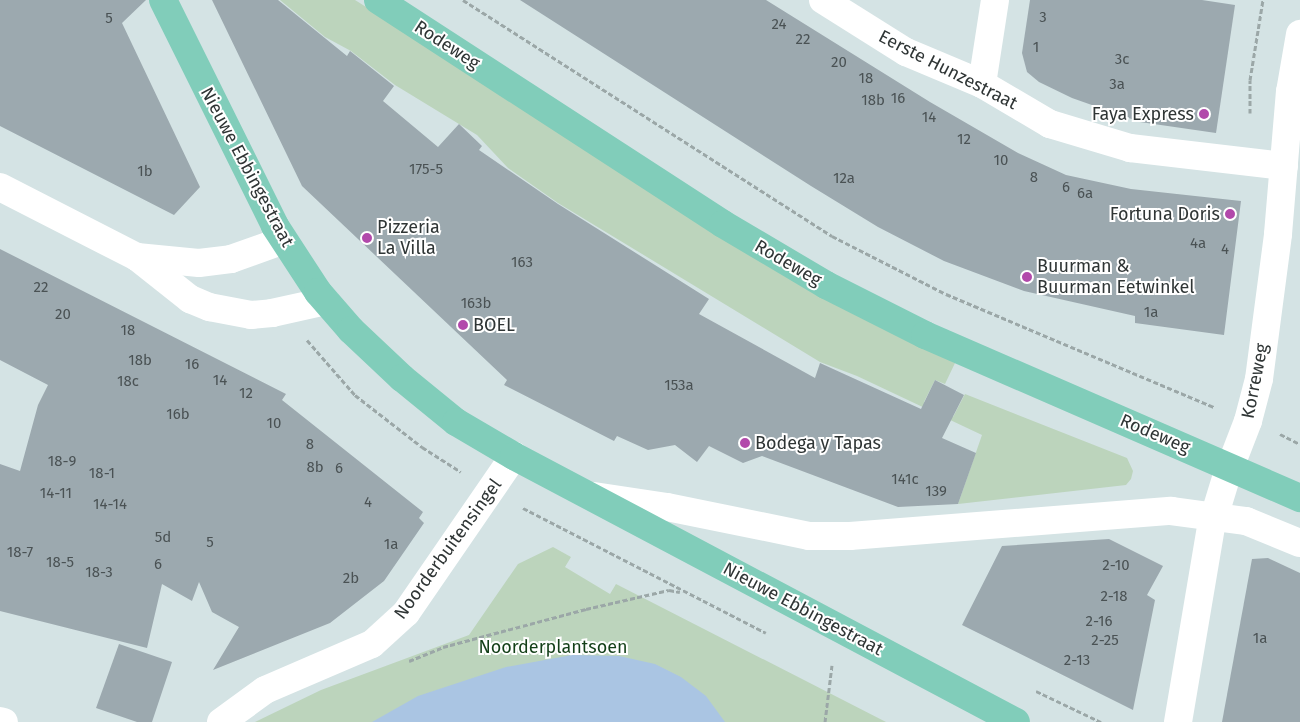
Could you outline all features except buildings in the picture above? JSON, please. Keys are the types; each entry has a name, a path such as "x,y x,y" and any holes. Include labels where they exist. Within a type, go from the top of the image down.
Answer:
{"main road":[{"name":"Nieuwe Ebbingestraat","path":"163,0 245,169 284,240 326,301 402,378 456,422 514,456 1016,722"},
{"name":"Rodeweg","path":"378,0 723,224 826,285 925,335 1300,498"}],"street":[{"name":"Eerste Hunzestraat","path":"823,0 906,52 982,84 1050,124 1130,148 1284,166"},
{"path":"982,84 995,0"},
{"name":"Korreweg","path":"1178,722 1214,515 1248,422 1259,379 1289,235 1284,166 1300,34"},
{"path":"0,187 137,257 190,299 230,313 272,313 326,301"},
{"path":"137,257 199,263 230,259 284,240"},
{"name":"Noorderbuitensingel","path":"221,722 265,690 372,644 406,613 514,456"},
{"name":"Nieuwe Ebbingestraat","path":"590,496 667,507 809,536 850,536 1171,511 1214,515 1246,521 1300,543"}],"path":[{"path":"463,0 832,236 946,294 1248,422"},
{"path":"568,532 772,636"},
{"path":"406,662 443,647 586,609 669,590 685,593"},
{"name":"Nieuwe Ebbingestraat","path":"824,661 840,670"},
{"path":"824,722 832,665"}],"green space":[{"path":"280,0 355,0 821,293 955,363 945,384 935,380 924,402 953,417 965,394 1127,458 1133,471 1131,479 1126,485 958,504 982,435 857,376 820,362 558,203 508,168 477,135 395,85 351,51 325,37"},
{"name":"Noorderplantsoen","path":"553,547 571,557 565,567 610,594 616,584 886,722 255,722 321,690 469,635 518,564"}],"water":[{"path":"572,655 619,656 655,664 681,677 706,696 725,722 372,722 418,696 506,667"}],"place":[{"name":"Faya Express","path":"1204,114"},
{"name":"Fortuna Doris","path":"1230,214"},
{"name":"Pizzeria La Villa","path":"367,238"},
{"name":"Buurman & Buurman Eetwinkel","path":"1027,277"},
{"name":"BOEL","path":"463,325"},
{"name":"Bodega y Tapas","path":"745,443"}]}
